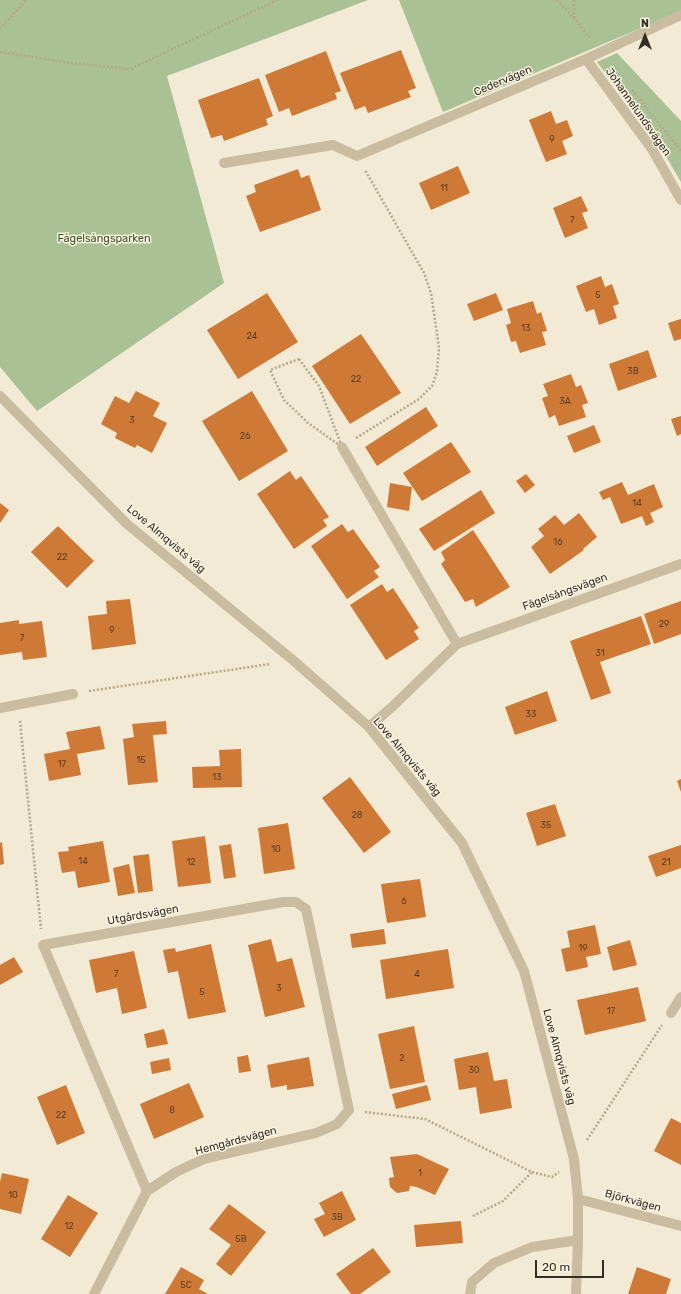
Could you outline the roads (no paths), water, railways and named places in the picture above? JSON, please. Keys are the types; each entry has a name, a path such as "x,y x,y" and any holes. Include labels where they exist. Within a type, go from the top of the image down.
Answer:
{"street":[{"name":"Cedervägen","path":"224,163 333,144 357,156 586,59 681,15"},
{"name":"Johannelundsvägen","path":"586,59 652,149 681,200"},
{"name":"Love Almqvists väg","path":"0,396 127,524 294,661 369,727 462,843 524,971 574,1159 578,1198 576,1294"},
{"path":"345,445 457,644"},
{"name":"Fågelsångsvägen","path":"369,727 392,707 457,644 681,564"},
{"path":"0,708 73,694"},
{"name":"Utgårdsvägen","path":"147,1191 43,945 283,902 296,902 306,909 349,1110"},
{"path":"671,1013 681,997"},
{"name":"Hemgårdsvägen","path":"94,1294 147,1191 176,1172 204,1159 316,1133 337,1124 349,1110"},
{"name":"Björkvägen","path":"578,1198 681,1226"},
{"path":"470,1294 472,1282 494,1263 532,1247 578,1240"}],"park label":[{"name":"Fågelsångsparken","path":"104,239"}]}
